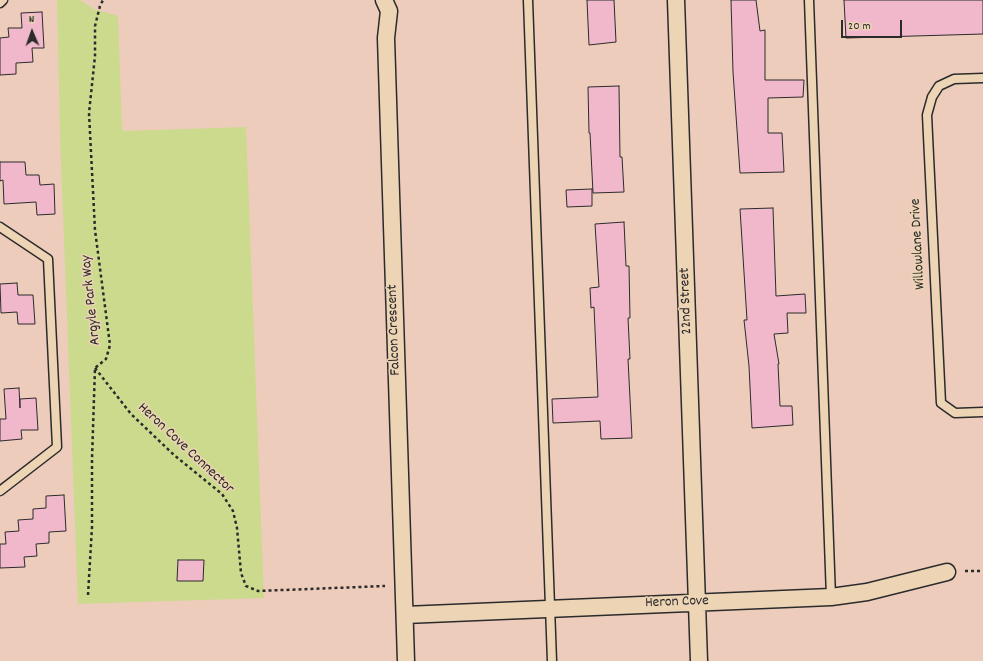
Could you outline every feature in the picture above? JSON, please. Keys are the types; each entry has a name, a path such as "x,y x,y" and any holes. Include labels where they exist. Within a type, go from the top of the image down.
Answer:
{"street":[{"name":"Falcon Crescent","path":"384,0 389,11 386,54 406,661"},
{"name":"22nd Street","path":"676,0 699,661"},
{"name":"Heron Cove","path":"405,614 831,597 867,592 947,572"}],"lane":[{"path":"0,3 3,0"},
{"path":"528,0 552,661"},
{"path":"809,0 831,597"},
{"name":"Willowlane Drive","path":"983,78 954,79 939,86 932,97 927,115 941,403 955,413 983,412"},
{"path":"0,227 48,259 57,447 0,491"}],"path":[{"name":"Argyle Park Way","path":"95,368 106,359 110,345 95,230 90,113 95,56 95,26 103,0"},
{"name":"Heron Cove Connector","path":"95,368 131,414 174,455 222,494 233,511 241,573 246,586 258,591 404,585"},
{"path":"88,595 92,527 92,459 95,368"}],"green space":[{"path":"57,0 80,0 94,9 118,16 122,128 124,131 246,127 264,598 78,604 60,136"}],"building":[{"path":"587,0 614,0 616,42 589,45"},
{"path":"731,0 756,0 760,31 765,30 765,80 804,80 803,97 768,98 768,133 782,133 784,172 740,173 733,72"},
{"path":"844,0 983,0 983,34 846,38"},
{"path":"42,12 44,48 32,48 33,62 16,63 16,74 0,75 0,38 9,37 8,28 22,28 21,13"},
{"path":"619,86 620,157 622,157 624,192 593,193 588,87"},
{"path":"0,162 25,162 26,175 39,175 40,185 54,184 55,214 37,215 36,202 4,204 3,180 0,181"},
{"path":"592,189 592,206 567,207 566,190"},
{"path":"773,208 776,296 805,294 806,313 787,313 788,333 774,334 779,364 780,406 792,406 793,425 752,428 749,366 744,320 747,320 740,209"},
{"path":"624,222 626,266 629,266 630,318 628,318 630,359 628,359 632,438 601,439 600,421 553,423 552,399 598,397 594,307 591,308 590,288 599,287 595,224"},
{"path":"17,283 18,295 33,295 35,324 18,324 17,312 1,313 0,284"},
{"path":"19,388 20,408 20,399 36,398 38,430 21,430 22,439 0,441 0,419 6,419 4,389"},
{"path":"64,495 66,531 49,532 49,543 36,544 37,556 24,557 25,567 0,568 0,544 6,544 5,532 19,531 18,520 33,519 33,509 46,508 46,496"},
{"path":"178,560 204,560 203,581 177,581"}]}
